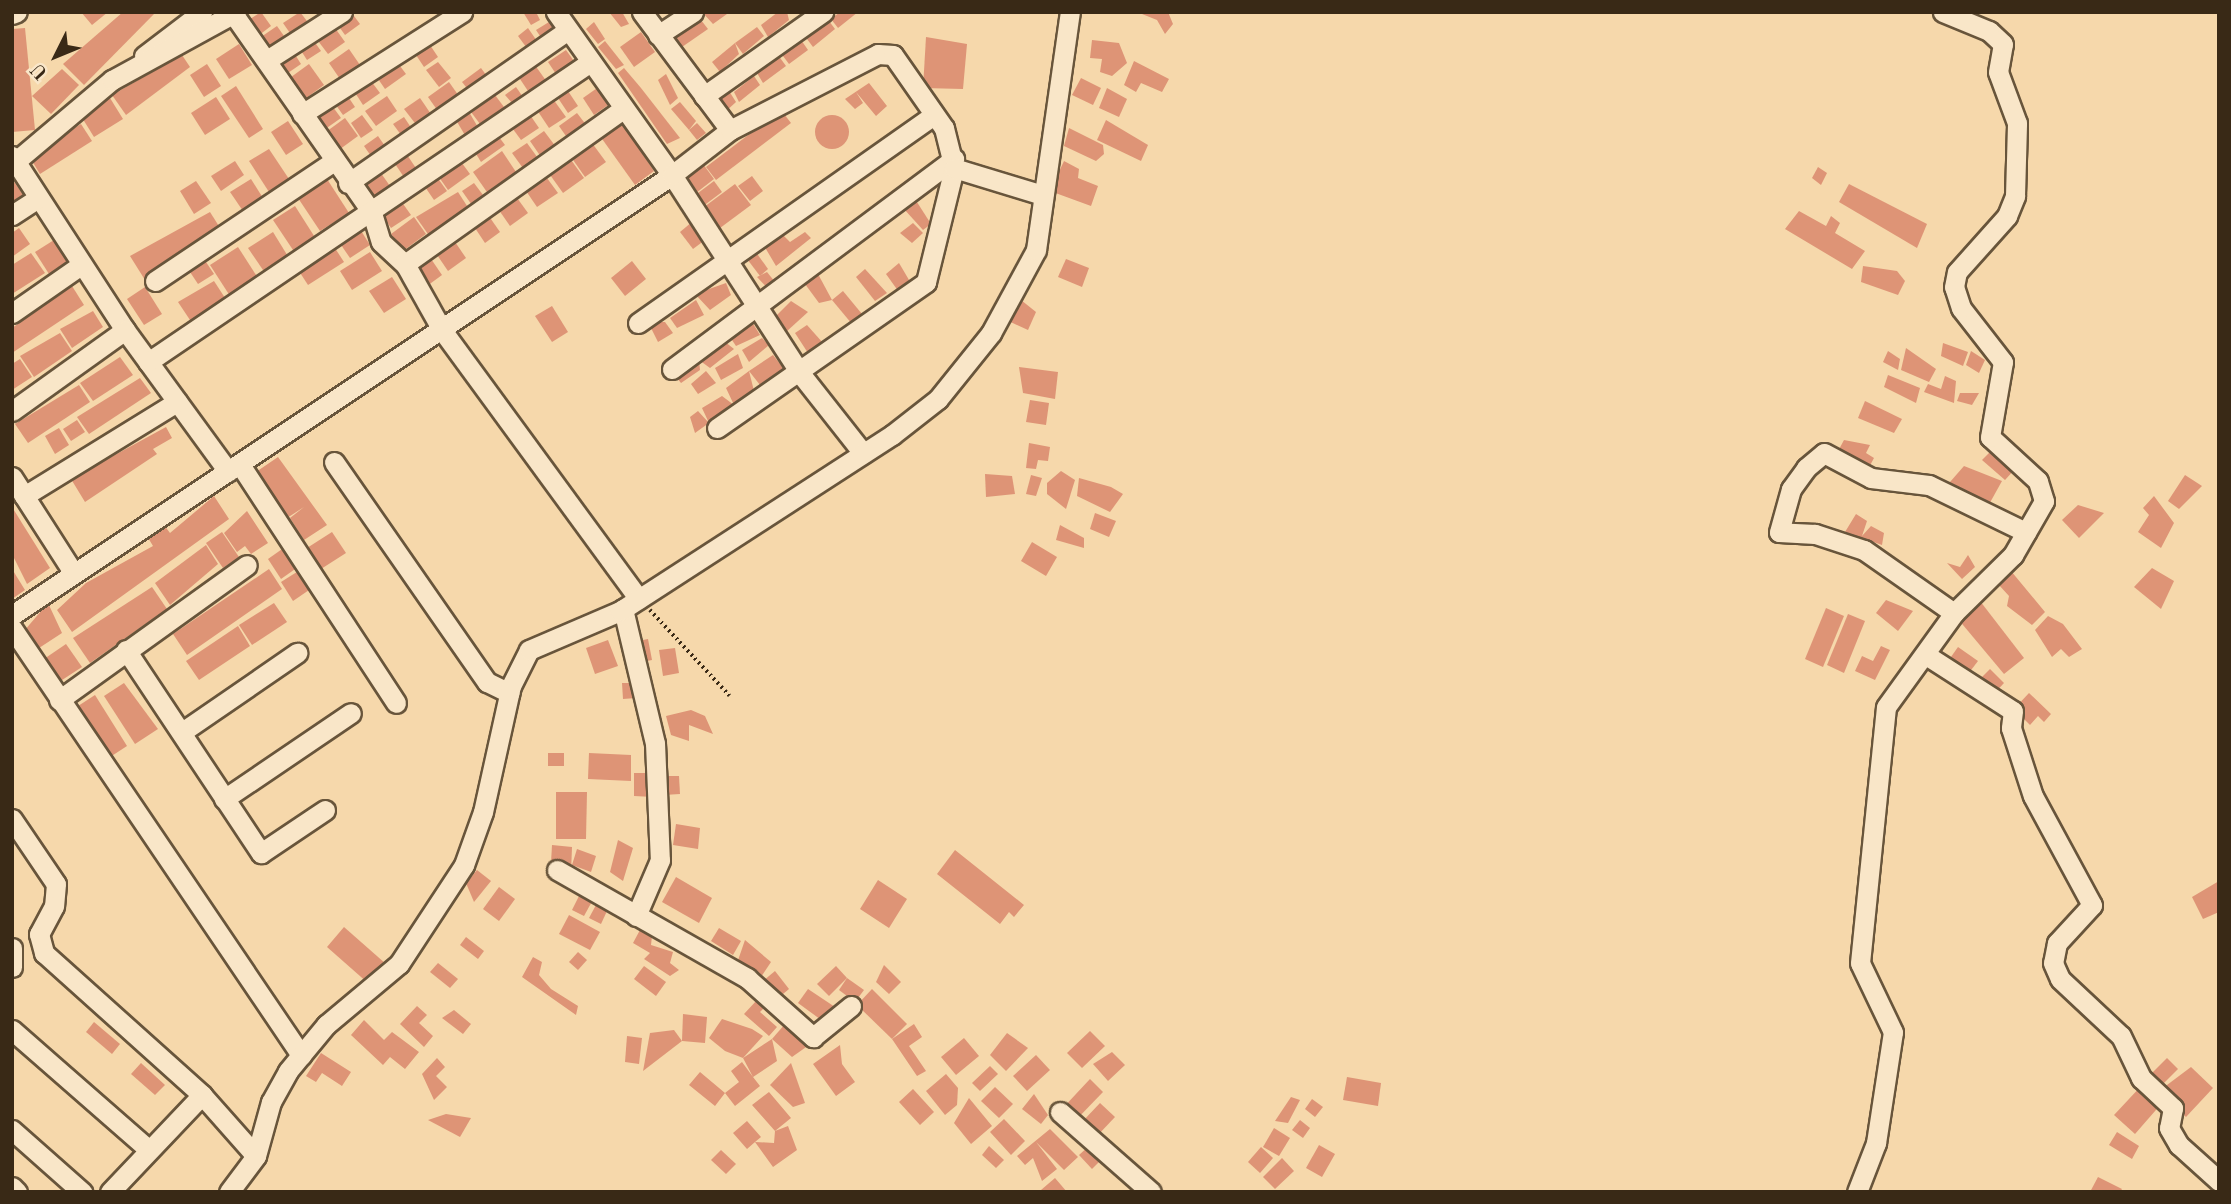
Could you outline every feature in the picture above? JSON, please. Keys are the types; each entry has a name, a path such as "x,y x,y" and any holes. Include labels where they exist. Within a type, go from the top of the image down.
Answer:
{"street":[{"path":"202,12 14,158 125,330 177,402 234,469 396,703"},
{"path":"267,60 342,12"},
{"path":"302,114 463,12"},
{"path":"556,12 620,111 672,175 800,373 863,453"},
{"path":"642,12 730,130"},
{"path":"658,35 693,12"},
{"path":"705,96 823,12"},
{"path":"229,1192 256,1156 271,1102 301,1055 399,964 464,865 484,812 510,693 529,650 631,604 863,453 937,399 1006,311 1033,260 1070,12"},
{"path":"1857,1192 1876,1143 1893,1032 1860,963 1886,707 1954,613 1984,590 2042,508 2043,492 1990,438 1988,420 2004,381 2003,362 1961,308 1954,287 1957,272 2013,206 2016,113 2002,89 1998,36 1943,12"},
{"path":"112,80 234,13 333,162 372,214 382,242 405,264 442,330 631,604 655,743 659,864 636,916"},
{"path":"348,183 568,30"},
{"path":"12,615 672,175 730,130 887,51 934,115 954,164 926,282 800,373 717,428"},
{"path":"148,362 372,214 589,63"},
{"path":"405,264 620,111"},
{"path":"638,323 934,115"},
{"path":"155,281 333,162"},
{"path":"954,164 1043,195"},
{"path":"672,369 756,305 954,164"},
{"path":"12,215 38,198"},
{"path":"12,313 81,265"},
{"path":"12,411 125,330"},
{"path":"24,496 177,402"},
{"path":"1954,613 1864,550 1815,534 1779,532 1791,489 1806,468 1824,453 1871,478 1929,485 2026,532"},
{"path":"334,462 487,682 510,693"},
{"path":"12,477 73,572"},
{"path":"59,700 247,565"},
{"path":"12,628 301,1055"},
{"path":"126,650 261,853 325,810"},
{"path":"182,732 297,653"},
{"path":"1926,654 2013,710 2011,728 2033,796 2092,905 2057,943 2053,963 2060,979 2121,1036 2141,1078 2173,1108 2169,1128 2179,1145 2219,1181"},
{"path":"224,799 351,713"},
{"path":"12,819 56,884 54,906 39,934 44,953 202,1095 256,1156"},
{"path":"557,870 747,978 813,1037 851,1006"},
{"path":"12,948 12,967"},
{"path":"12,1030 148,1149"},
{"path":"110,1192 202,1095"},
{"path":"1060,1112 1151,1192"},
{"path":"12,1130 82,1192"},
{"path":"12,1187 17,1192"}],"path":[{"path":"631,604 730,696"}],"building":[{"path":"81,12 108,12 92,25"},
{"path":"123,12 156,12 84,85 63,64"},
{"path":"261,12 271,26 258,36 247,21"},
{"path":"300,12 310,25 292,36 283,23"},
{"path":"351,12 360,24 345,35 335,21"},
{"path":"523,12 536,12 540,20 531,25"},
{"path":"609,12 622,12 629,24 621,27"},
{"path":"702,12 725,12 727,14 713,24"},
{"path":"778,12 787,12 789,20 768,37 761,25"},
{"path":"840,12 858,12 838,28 831,19"},
{"path":"1137,12 1168,12 1173,24 1165,34 1157,20"},
{"path":"697,15 708,29 682,47 669,35"},
{"path":"826,17 835,29 813,47 804,35"},
{"path":"330,21 345,42 328,54 312,33"},
{"path":"549,22 557,32 544,42 536,30"},
{"path":"594,22 605,39 598,44 586,29"},
{"path":"277,26 284,36 269,47 261,37"},
{"path":"757,27 764,36 743,54 735,43"},
{"path":"25,28 35,130 12,132 12,29"},
{"path":"528,28 539,44 529,51 518,36"},
{"path":"641,32 655,52 634,67 620,47"},
{"path":"311,37 321,51 307,60 298,46"},
{"path":"799,37 808,50 789,64 780,52"},
{"path":"926,37 967,44 963,89 923,88"},
{"path":"1092,40 1119,43 1127,63 1112,76 1100,72 1102,59 1090,58"},
{"path":"605,41 624,65 616,69 598,47"},
{"path":"428,42 438,57 424,67 414,52"},
{"path":"735,43 739,54 720,72 712,62"},
{"path":"239,44 252,65 229,79 216,59"},
{"path":"349,49 360,65 340,79 329,63"},
{"path":"292,50 301,64 285,75 276,61"},
{"path":"566,50 576,64 558,77 548,62"},
{"path":"182,55 190,67 126,115 112,95"},
{"path":"778,55 786,66 763,83 757,73"},
{"path":"394,58 406,74 385,89 374,73"},
{"path":"532,61 547,82 530,94 516,73"},
{"path":"1134,61 1169,79 1162,92 1141,83 1136,92 1124,85"},
{"path":"438,62 451,78 439,87 426,70"},
{"path":"207,64 221,86 204,97 190,75"},
{"path":"309,64 324,85 302,101 287,80"},
{"path":"481,68 489,79 470,92 462,82"},
{"path":"624,68 680,138 667,144 618,73"},
{"path":"62,69 79,85 51,114 32,96"},
{"path":"666,74 678,98 670,105 658,80"},
{"path":"754,76 760,85 739,102 734,92"},
{"path":"368,77 380,93 363,105 352,88"},
{"path":"1081,78 1101,88 1093,105 1072,95"},
{"path":"449,82 461,99 440,114 428,97"},
{"path":"869,83 887,106 876,116 856,92 863,103 855,109 845,99"},
{"path":"236,86 263,129 249,138 221,96"},
{"path":"600,86 611,103 594,115 583,98"},
{"path":"516,87 523,97 513,104 505,95"},
{"path":"566,88 578,106 568,113 556,95"},
{"path":"1107,88 1127,99 1119,117 1099,108"},
{"path":"729,91 736,102 724,113 716,100"},
{"path":"345,92 355,107 343,115 333,101"},
{"path":"495,95 507,111 483,128 471,112"},
{"path":"387,96 397,111 376,126 365,111"},
{"path":"216,97 230,119 205,135 191,113"},
{"path":"110,98 123,119 94,137 81,116"},
{"path":"420,98 433,117 418,127 404,109"},
{"path":"553,99 566,117 549,128 537,110"},
{"path":"680,102 696,121 689,130 671,109"},
{"path":"330,103 341,118 321,132 311,116"},
{"path":"781,110 791,123 716,180 706,167"},
{"path":"469,112 479,129 466,137 456,120"},
{"path":"528,112 539,128 521,140 510,125"},
{"path":"577,113 587,126 568,139 559,126"},
{"path":"362,115 373,130 361,138 351,123"},
{"path":"832,115 844,120 849,132 844,144 832,149 820,144 815,132 820,120"},
{"path":"404,117 414,132 404,139 393,124"},
{"path":"345,118 358,136 332,155 319,137"},
{"path":"1106,120 1148,145 1141,161 1097,140"},
{"path":"288,121 303,144 286,155 271,132"},
{"path":"621,121 654,171 635,185 600,136"},
{"path":"697,123 706,133 697,140 689,130"},
{"path":"81,124 92,141 40,174 29,156"},
{"path":"1069,128 1103,145 1104,154 1096,161 1064,146"},
{"path":"544,131 556,147 541,157 530,141"},
{"path":"496,133 505,145 481,162 473,149"},
{"path":"378,136 387,149 373,159 364,146"},
{"path":"527,143 540,161 525,171 512,153"},
{"path":"592,143 606,162 585,177 571,157"},
{"path":"269,149 289,179 269,192 249,161"},
{"path":"502,151 518,175 489,195 473,172"},
{"path":"405,152 418,171 406,180 393,161"},
{"path":"456,155 470,174 448,190 434,170"},
{"path":"569,157 584,178 563,193 548,172"},
{"path":"235,161 244,175 221,191 211,176"},
{"path":"1064,161 1079,169 1078,178 1098,186 1091,206 1050,191"},
{"path":"703,164 714,179 696,193 684,178"},
{"path":"1818,167 1827,173 1821,185 1812,178"},
{"path":"378,169 390,186 370,200 359,183"},
{"path":"434,173 447,191 434,200 421,181"},
{"path":"544,174 558,193 537,207 524,188"},
{"path":"752,176 763,191 750,201 738,186"},
{"path":"12,179 24,196 12,204"},
{"path":"251,179 263,198 243,211 230,192"},
{"path":"327,179 349,213 320,231 298,198"},
{"path":"196,181 211,203 194,214 180,191"},
{"path":"714,181 722,192 702,207 694,196"},
{"path":"474,183 486,199 474,208 462,191"},
{"path":"735,184 751,205 716,231 700,210"},
{"path":"1849,184 1927,224 1917,248 1839,202"},
{"path":"512,191 528,213 510,226 494,203"},
{"path":"458,192 469,209 430,237 416,217"},
{"path":"915,199 931,224 923,230 904,209"},
{"path":"401,201 411,215 391,228 382,215"},
{"path":"295,206 316,239 295,253 273,220"},
{"path":"1799,211 1826,226 1831,216 1840,223 1835,233 1865,251 1852,269 1785,229"},
{"path":"210,212 222,231 145,280 130,256"},
{"path":"486,212 500,232 485,243 471,222"},
{"path":"414,217 426,234 403,251 391,234"},
{"path":"692,222 705,240 693,249 680,232"},
{"path":"913,223 923,233 912,243 900,233"},
{"path":"358,226 370,245 350,258 337,239"},
{"path":"19,228 30,244 12,257 12,233"},
{"path":"779,231 790,242 805,232 811,238 776,266 763,244"},
{"path":"273,232 289,258 265,273 248,248"},
{"path":"451,236 466,258 448,271 433,249"},
{"path":"54,240 68,261 49,274 35,252"},
{"path":"331,242 344,262 308,285 295,265"},
{"path":"238,247 258,278 230,296 210,265"},
{"path":"753,248 768,269 760,276 744,255"},
{"path":"370,252 382,271 352,290 340,271"},
{"path":"31,253 45,273 12,294 12,265"},
{"path":"427,253 442,275 427,286 411,264"},
{"path":"202,256 214,274 198,284 186,266"},
{"path":"1066,259 1089,268 1082,287 1058,277"},
{"path":"632,261 646,279 625,296 611,278"},
{"path":"899,263 912,285 901,295 886,274"},
{"path":"1863,266 1897,271 1905,281 1898,295 1861,282"},
{"path":"865,269 887,293 875,301 856,277"},
{"path":"767,272 779,287 771,292 757,277"},
{"path":"818,274 832,300 819,303 805,284"},
{"path":"392,277 406,299 384,313 369,291"},
{"path":"214,281 227,301 192,323 178,302"},
{"path":"726,283 731,295 710,310 695,294"},
{"path":"72,286 84,305 12,353 12,328"},
{"path":"145,287 162,314 144,325 127,299"},
{"path":"843,291 862,314 852,324 832,300"},
{"path":"1016,296 1036,312 1028,330 1002,318"},
{"path":"696,300 704,315 677,328 670,318"},
{"path":"791,301 808,312 786,332 773,319"},
{"path":"552,306 568,332 552,342 535,316"},
{"path":"93,311 103,327 72,348 60,329"},
{"path":"648,322 665,322 673,333 658,342"},
{"path":"752,322 760,335 736,346 730,337"},
{"path":"807,325 823,343 808,353 795,333"},
{"path":"60,333 72,351 34,377 20,356"},
{"path":"762,338 769,345 749,362 742,350"},
{"path":"724,341 734,349 710,368 699,360 700,370 681,383 672,372"},
{"path":"1943,343 1968,352 1963,366 1941,356"},
{"path":"1906,348 1936,369 1929,382 1901,370"},
{"path":"1888,351 1900,359 1898,370 1883,362"},
{"path":"1971,351 1985,360 1979,373 1966,365"},
{"path":"738,354 743,368 721,380 715,368"},
{"path":"773,355 784,369 760,385 749,371"},
{"path":"120,357 133,375 93,401 80,383"},
{"path":"20,359 32,377 12,390 12,364"},
{"path":"1019,367 1058,372 1055,399 1023,393"},
{"path":"706,371 716,383 698,394 691,384"},
{"path":"749,371 754,391 734,405 726,388"},
{"path":"1888,375 1920,388 1916,403 1884,387"},
{"path":"1945,376 1956,381 1954,403 1924,392 1928,384 1941,389"},
{"path":"140,378 151,393 89,434 77,417"},
{"path":"79,385 90,402 28,443 15,424"},
{"path":"1960,393 1979,393 1972,405 1957,401"},
{"path":"722,396 734,405 709,423 702,408"},
{"path":"1030,400 1049,403 1046,425 1026,422"},
{"path":"1865,401 1902,419 1894,433 1858,418"},
{"path":"698,411 709,423 695,433 690,417"},
{"path":"77,420 85,432 71,441 63,429"},
{"path":"166,427 172,438 153,449 157,454 85,502 71,479"},
{"path":"59,428 69,445 55,454 45,436"},
{"path":"1844,440 1870,445 1866,453 1874,458 1867,471 1837,453"},
{"path":"1029,443 1050,447 1048,461 1038,460 1036,469 1026,468"},
{"path":"1993,449 2015,469 2005,480 1982,460"},
{"path":"278,457 327,525 304,540 290,518 304,507 287,518 256,472"},
{"path":"1964,466 2002,481 1987,508 1943,490"},
{"path":"1061,471 1075,480 1066,509 1047,494 1047,483"},
{"path":"985,474 1012,476 1015,494 986,497"},
{"path":"1031,475 1042,478 1036,496 1026,494"},
{"path":"2185,475 2202,486 2179,509 2168,501"},
{"path":"1079,478 1111,487 1123,494 1110,512 1077,496"},
{"path":"214,496 229,519 72,632 57,610 86,583 153,546 147,536 164,525 170,533"},
{"path":"2154,496 2174,523 2161,548 2138,532 2149,515 2143,508"},
{"path":"2078,505 2104,513 2079,538 2062,520"},
{"path":"12,507 50,568 27,584 12,554"},
{"path":"247,511 268,543 251,554 245,546 237,552 224,533"},
{"path":"1095,513 1116,521 1109,537 1090,529"},
{"path":"1856,514 1867,521 1862,536 1871,526 1884,533 1882,545 1845,532"},
{"path":"1060,525 1084,538 1084,548 1056,540"},
{"path":"222,532 239,557 223,568 206,543"},
{"path":"332,532 346,553 321,569 307,548"},
{"path":"1032,542 1057,557 1046,576 1021,561"},
{"path":"206,545 218,564 170,605 155,583"},
{"path":"285,547 298,567 281,579 268,559"},
{"path":"1968,555 1975,567 1962,579 1947,563 1960,567"},
{"path":"2152,568 2174,581 2161,609 2134,587"},
{"path":"12,569 25,590 12,599"},
{"path":"269,569 282,589 187,655 173,634"},
{"path":"300,570 312,588 293,601 281,582"},
{"path":"2011,571 2045,612 2032,625 2007,606 2009,596 1998,584"},
{"path":"152,587 167,609 90,663 73,638"},
{"path":"1886,600 1913,611 1898,631 1876,613"},
{"path":"1980,601 2024,658 2004,674 1958,619"},
{"path":"48,603 62,633 36,650 24,631"},
{"path":"274,603 287,622 252,645 239,625"},
{"path":"1826,608 1844,616 1823,667 1805,659"},
{"path":"1848,614 1865,621 1844,673 1827,665"},
{"path":"2048,616 2063,624 2082,649 2069,657 2061,649 2052,657 2035,630"},
{"path":"238,626 250,646 199,680 186,661"},
{"path":"648,639 652,660 637,663 633,642"},
{"path":"608,640 618,666 595,674 586,648"},
{"path":"66,644 82,667 59,682 44,659"},
{"path":"1881,646 1890,650 1875,680 1855,671 1862,656 1873,661"},
{"path":"1958,647 1978,661 1965,678 1946,664"},
{"path":"675,648 679,673 663,676 659,650"},
{"path":"1990,669 2004,683 1992,696 1981,678"},
{"path":"124,683 158,729 135,744 104,696"},
{"path":"622,683 635,683 636,698 623,699"},
{"path":"2029,693 2051,714 2044,722 2038,716 2030,725 2014,709"},
{"path":"95,695 127,746 107,759 75,708"},
{"path":"691,710 705,716 713,734 689,725 689,741 671,735 666,716"},
{"path":"548,753 564,753 564,766 548,766"},
{"path":"589,753 631,755 631,781 588,779"},
{"path":"634,773 653,773 653,797 634,796"},
{"path":"663,776 679,776 680,794 664,795"},
{"path":"556,792 587,792 586,839 556,839"},
{"path":"676,824 700,828 698,849 673,845"},
{"path":"618,840 633,848 623,881 610,872"},
{"path":"552,845 572,847 571,873 551,863"},
{"path":"577,849 596,856 591,872 572,865"},
{"path":"955,850 1024,905 1014,917 1009,912 1000,924 937,874"},
{"path":"477,870 491,881 474,902 466,883"},
{"path":"676,877 712,898 699,923 662,902"},
{"path":"878,880 907,899 889,928 860,909"},
{"path":"2219,881 2219,912 2203,919 2192,897"},
{"path":"499,887 515,899 499,921 483,909"},
{"path":"582,890 595,896 584,916 572,910"},
{"path":"596,905 607,911 601,924 589,918"},
{"path":"569,915 600,932 590,950 559,934"},
{"path":"344,927 386,964 369,984 327,947"},
{"path":"719,928 741,941 733,955 711,941"},
{"path":"640,930 652,936 651,945 673,952 670,963 679,970 670,976 644,959 650,953 633,943"},
{"path":"466,937 484,951 478,959 460,945"},
{"path":"745,940 771,962 759,980 736,966"},
{"path":"578,952 587,960 578,970 569,962"},
{"path":"533,957 542,962 539,975 551,989 578,1006 576,1015 522,977"},
{"path":"438,963 458,979 450,988 430,972"},
{"path":"884,965 901,982 889,994 876,982"},
{"path":"644,966 666,982 656,996 634,979"},
{"path":"836,966 847,978 829,996 817,984"},
{"path":"775,971 789,989 777,999 763,981"},
{"path":"847,978 864,990 855,1002 839,990"},
{"path":"808,989 835,1007 824,1022 798,1003"},
{"path":"872,989 907,1024 892,1039 857,1005"},
{"path":"757,1000 769,1003 760,1012 777,1027 769,1036 744,1014"},
{"path":"417,1006 427,1015 419,1023 433,1036 424,1047 400,1024"},
{"path":"454,1010 471,1024 463,1034 442,1018"},
{"path":"683,1014 707,1017 705,1043 682,1041"},
{"path":"722,1019 752,1029 763,1036 743,1058 725,1051 709,1038"},
{"path":"364,1020 384,1040 392,1032 419,1052 405,1069 390,1057 383,1065 351,1035"},
{"path":"94,1022 120,1044 112,1054 86,1032"},
{"path":"785,1024 809,1045 792,1057 772,1039"},
{"path":"914,1024 922,1037 909,1046 926,1071 917,1076 892,1039"},
{"path":"674,1030 682,1041 643,1071 650,1033"},
{"path":"1090,1031 1105,1046 1082,1068 1067,1053"},
{"path":"1007,1033 1028,1048 1006,1071 990,1055"},
{"path":"627,1036 642,1038 639,1064 625,1062"},
{"path":"964,1038 979,1056 956,1075 941,1057"},
{"path":"772,1039 777,1061 753,1077 743,1058"},
{"path":"840,1045 842,1064 855,1082 836,1096 813,1064"},
{"path":"1112,1052 1125,1065 1108,1081 1093,1064"},
{"path":"321,1053 351,1072 342,1086 322,1073 316,1082 306,1076"},
{"path":"1036,1055 1050,1070 1027,1091 1013,1076"},
{"path":"437,1058 445,1067 436,1076 447,1087 434,1100 422,1074"},
{"path":"2167,1058 2178,1069 2157,1090 2146,1079"},
{"path":"742,1062 760,1086 735,1106 725,1093 739,1082 731,1071"},
{"path":"141,1063 165,1085 155,1095 131,1074"},
{"path":"791,1063 805,1103 793,1107 770,1085"},
{"path":"990,1066 998,1074 980,1091 972,1083"},
{"path":"2191,1067 2213,1088 2186,1117 2159,1091"},
{"path":"700,1072 725,1093 715,1106 689,1085"},
{"path":"946,1074 958,1088 957,1105 945,1115 926,1091"},
{"path":"1347,1077 1381,1083 1378,1106 1343,1100"},
{"path":"1090,1079 1103,1092 1074,1122 1061,1110"},
{"path":"2143,1084 2162,1103 2135,1134 2114,1115"},
{"path":"995,1087 1013,1104 999,1118 981,1101"},
{"path":"913,1089 934,1112 920,1125 899,1102"},
{"path":"769,1092 791,1118 775,1131 752,1105"},
{"path":"1034,1094 1048,1115 1041,1124 1022,1109"},
{"path":"1291,1097 1300,1100 1288,1123 1275,1121"},
{"path":"969,1098 992,1126 971,1144 954,1123"},
{"path":"1312,1099 1323,1107 1315,1117 1305,1109"},
{"path":"1100,1103 1115,1117 1097,1136 1082,1122"},
{"path":"446,1114 471,1118 460,1137 428,1120"},
{"path":"1004,1119 1025,1141 1011,1155 990,1132"},
{"path":"1300,1120 1310,1128 1303,1138 1292,1130"},
{"path":"747,1121 761,1137 747,1149 733,1133"},
{"path":"788,1126 797,1150 773,1167 755,1142 774,1143 775,1131"},
{"path":"1274,1128 1290,1138 1279,1156 1263,1147"},
{"path":"1050,1129 1078,1157 1064,1170 1036,1142 1057,1169 1042,1181 1033,1158 1025,1165 1017,1156"},
{"path":"2117,1132 2139,1146 2132,1159 2109,1145"},
{"path":"1319,1145 1335,1154 1322,1177 1306,1168"},
{"path":"989,1146 1004,1160 996,1168 982,1155"},
{"path":"1089,1146 1101,1160 1092,1169 1079,1155"},
{"path":"1261,1147 1273,1158 1260,1173 1248,1162"},
{"path":"721,1150 736,1164 726,1174 711,1160"},
{"path":"1282,1158 1294,1171 1275,1189 1263,1177"},
{"path":"2098,1177 2122,1189 2120,1192 2090,1192"},
{"path":"1055,1178 1067,1192 1042,1192 1041,1190"}]}
